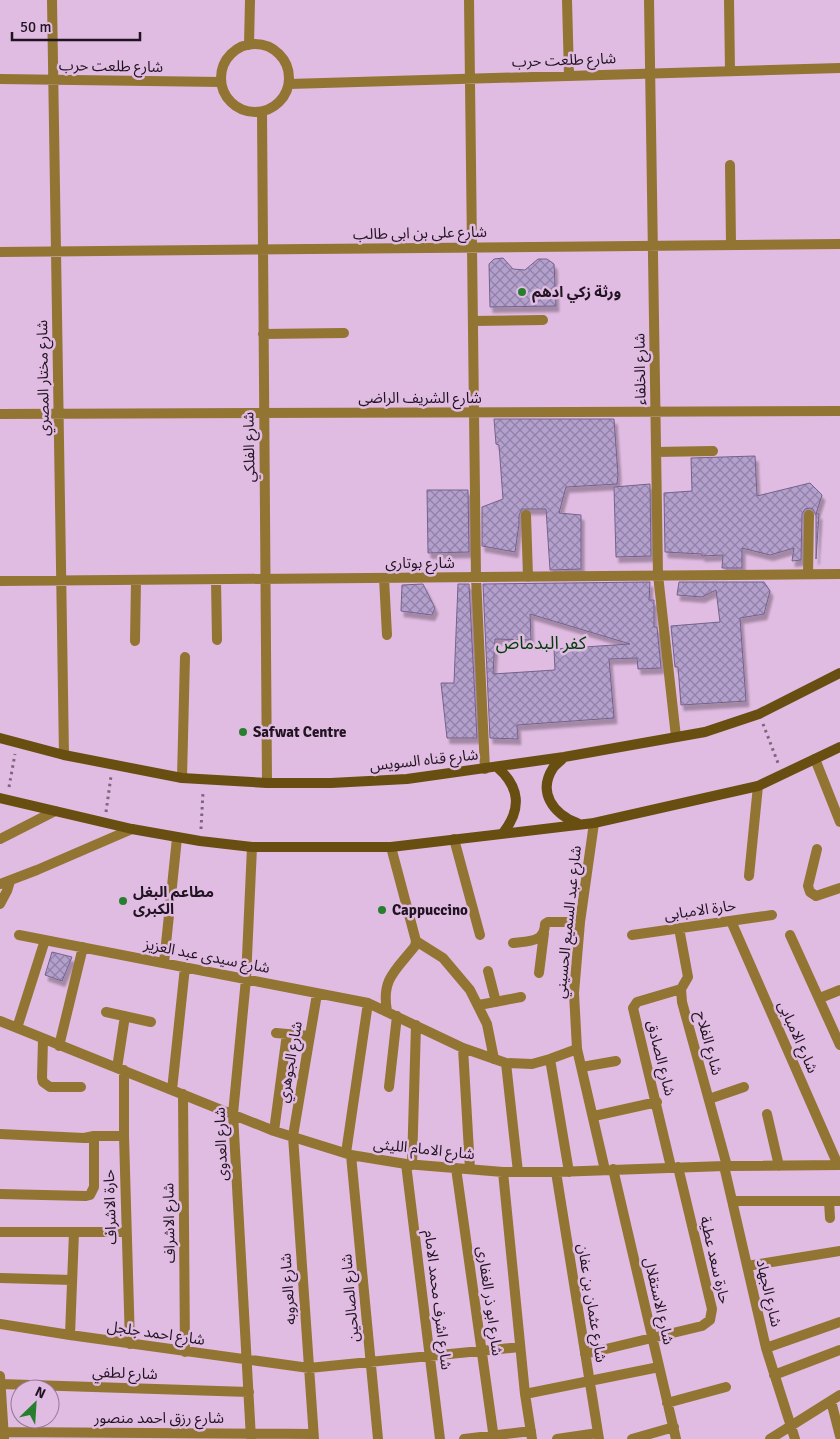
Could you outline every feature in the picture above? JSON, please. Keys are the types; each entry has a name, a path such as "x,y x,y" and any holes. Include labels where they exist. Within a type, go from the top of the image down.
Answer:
{"main road":[{"name":"شارع قناه السويس","path":"0,738 64,755 182,778 267,783 331,783 388,780 485,769 705,732 759,714 840,673"},
{"path":"4,799 132,829 200,841 252,847 391,847 594,823 758,786 840,747"},
{"path":"564,757 553,768 547,782 548,797 555,810 566,819 579,824"},
{"path":"498,767 512,783 516,793 514,814 510,824 503,833"}],"street":[{"name":"شارع مختار المصري","path":"52,0 64,755"},
{"path":"249,45 250,0"},
{"path":"469,0 476,577 485,769"},
{"path":"567,0 569,75"},
{"name":"شارع الخلفاء","path":"649,0 658,576 676,737"},
{"path":"729,0 730,71"},
{"path":"249,45 265,46 279,54 288,68 289,84 286,94 272,108 262,112 240,109 231,102 221,82 225,62 231,54 249,45"},
{"name":"شارع طلعت حرب","path":"289,84 840,68"},
{"name":"شارع طلعت حرب","path":"0,79 221,82"},
{"name":"شارع الفلكي","path":"262,112 267,783"},
{"path":"730,165 731,245"},
{"name":"شارع على بن ابى طالب","path":"0,252 840,244"},
{"path":"473,321 543,320"},
{"path":"263,334 344,333"},
{"name":"شارع الشريف الراضى","path":"0,414 840,411"},
{"path":"656,452 713,451"},
{"path":"526,515 528,577"},
{"path":"808,574 809,515"},
{"name":"شارع بوتارى","path":"0,581 840,574"},
{"path":"384,578 387,635"},
{"path":"216,580 217,640"},
{"path":"135,641 136,581"},
{"path":"182,778 185,658"},
{"path":"815,759 840,822"},
{"path":"749,876 758,786"},
{"path":"0,839 55,811"},
{"name":"شارع عبد السميع الحسيني","path":"594,823 580,922 574,993 577,1049 609,1170"},
{"path":"0,884 132,829"},
{"path":"164,963 177,838"},
{"path":"454,839 480,935"},
{"name":"شارع العدوى","path":"251,1436 233,1114 246,980 252,847"},
{"path":"389,1087 392,1013 385,999 387,983 415,946 416,941 391,847"},
{"path":"817,849 808,886 810,892 816,896 840,888"},
{"path":"0,904 10,881"},
{"name":"حارة الامبابى","path":"632,935 772,915"},
{"name":"شارع الامبابى","path":"731,921 839,1165"},
{"path":"539,973 545,924 548,922 580,922"},
{"name":"شارع الفلاح","path":"679,928 688,978 681,989 682,1002 726,1166"},
{"path":"513,943 535,940 544,933"},
{"name":"شارع سيدى عبد العزيز","path":"19,935 368,1003 463,1048 506,1063 532,1064 550,1060 577,1049"},
{"path":"790,935 840,1045"},
{"path":"17,1028 45,940"},
{"path":"416,941 443,958 470,990 487,1024 494,1058"},
{"path":"60,1046 83,947"},
{"path":"172,1090 185,967"},
{"path":"488,971 496,1002"},
{"name":"شارع الصادق","path":"675,1167 633,1008 637,1002 681,989"},
{"path":"820,998 840,990"},
{"name":"شارع الجوهري","path":"292,1136 317,994"},
{"path":"479,1005 521,996"},
{"name":"شارع الصالحين","path":"368,1003 348,1154 378,1439"},
{"path":"106,1012 151,1022"},
{"name":"حارة الاشراف","path":"125,1016 120,1069 124,1136 130,1344"},
{"name":"شارع الامام الليثى","path":"0,1021 274,1130 348,1154 409,1165 503,1172 569,1172 675,1167 839,1165"},
{"name":"شارع اشرف محمد الامام","path":"416,1025 409,1165 440,1439"},
{"path":"274,1130 281,1033 310,1036"},
{"path":"43,1039 42,1078 46,1085 50,1087 81,1087"},
{"path":"463,1048 470,1169"},
{"path":"550,1060 569,1172"},
{"path":"582,1066 616,1061"},
{"path":"506,1063 518,1172"},
{"path":"709,1099 744,1087"},
{"name":"شارع الاشراف","path":"183,1094 185,1352"},
{"path":"594,1116 657,1102"},
{"path":"767,1114 779,1166"},
{"path":"0,1134 84,1138 124,1136"},
{"path":"0,1194 90,1195 94,1187 94,1136"},
{"name":"شارع العروبه","path":"292,1136 314,1437"},
{"name":"شارع الجهاد","path":"726,1166 732,1201 766,1348 795,1439"},
{"name":"حارة سعد عطية","path":"585,1354 702,1326 710,1320 712,1314 675,1167"},
{"name":"شارع ابو ذر الغفارى","path":"456,1168 494,1438"},
{"name":"شارع الاستقلال","path":"609,1170 676,1439"},
{"path":"464,1439 532,1435 525,1394 503,1172"},
{"name":"شارع عثمان بن عفان","path":"556,1172 598,1436"},
{"path":"732,1201 840,1201"},
{"path":"829,1201 830,1218"},
{"path":"0,1232 126,1232"},
{"path":"70,1335 74,1232"},
{"path":"747,1266 840,1251"},
{"path":"0,1278 72,1280"},
{"path":"766,1348 840,1322"},
{"name":"شارع احمد جلجل","path":"0,1324 185,1352 309,1368 520,1346"},
{"path":"774,1375 840,1350"},
{"path":"525,1394 659,1367"},
{"path":"0,1378 1,1420 4,1436"},
{"name":"شارع لطفي","path":"0,1384 249,1392"},
{"path":"668,1403 726,1387"},
{"path":"770,1439 836,1398 840,1436"},
{"path":"632,1439 674,1428"},
{"name":"شارع رزق احمد منصور","path":"4,1436 314,1437"},
{"path":"557,1439 598,1436"}],"path":[{"path":"759,714 782,776"},
{"path":"4,799 17,744"},
{"path":"105,822 113,765"},
{"path":"200,841 204,779"}],"building":[{"name":"ورثة زكي ادهم","path":"503,258 513,269 525,270 538,259 547,259 554,264 556,306 490,307 489,264 494,259"},
{"path":"494,419 614,419 617,484 566,487 559,513 581,515 581,569 550,570 546,509 522,509 519,515 515,552 482,546 482,507 503,499 499,445 496,444"},
{"path":"755,456 757,496 810,483 822,495 816,514 819,514 816,559 816,515 813,509 810,508 805,509 802,514 801,560 792,561 794,548 770,555 742,548 742,568 722,568 723,555 702,556 702,554 665,552 664,493 692,491 691,458"},
{"path":"650,484 651,556 616,557 614,487"},
{"path":"427,490 468,490 469,552 428,553"},
{"path":"650,582 649,600 654,600 654,627 657,627 661,668 638,669 637,658 609,659 614,718 517,725 518,739 490,738 483,584","holes":["530,614 630,644 554,649 555,670 493,674 495,639 531,640"]},
{"path":"679,582 764,582 770,591 764,614 740,618 746,701 681,705 678,667 675,667 671,626 720,622 716,590 702,597 677,595"},
{"path":"423,584 435,608 432,615 401,611 402,585"},
{"path":"458,584 469,584 477,738 447,738 441,683 454,683"},
{"path":"52,952 72,957 62,981 45,975"}],"place":[{"name":"ورثة زكي ادهم","path":"522,292"},
{"name":"Safwat Centre","path":"243,732"},
{"name":"مطاعم البغل الكبرى","path":"123,901"},
{"name":"Cappuccino","path":"382,910"}],"district":[{"name":"كفر البدماص","path":"541,643"}]}
